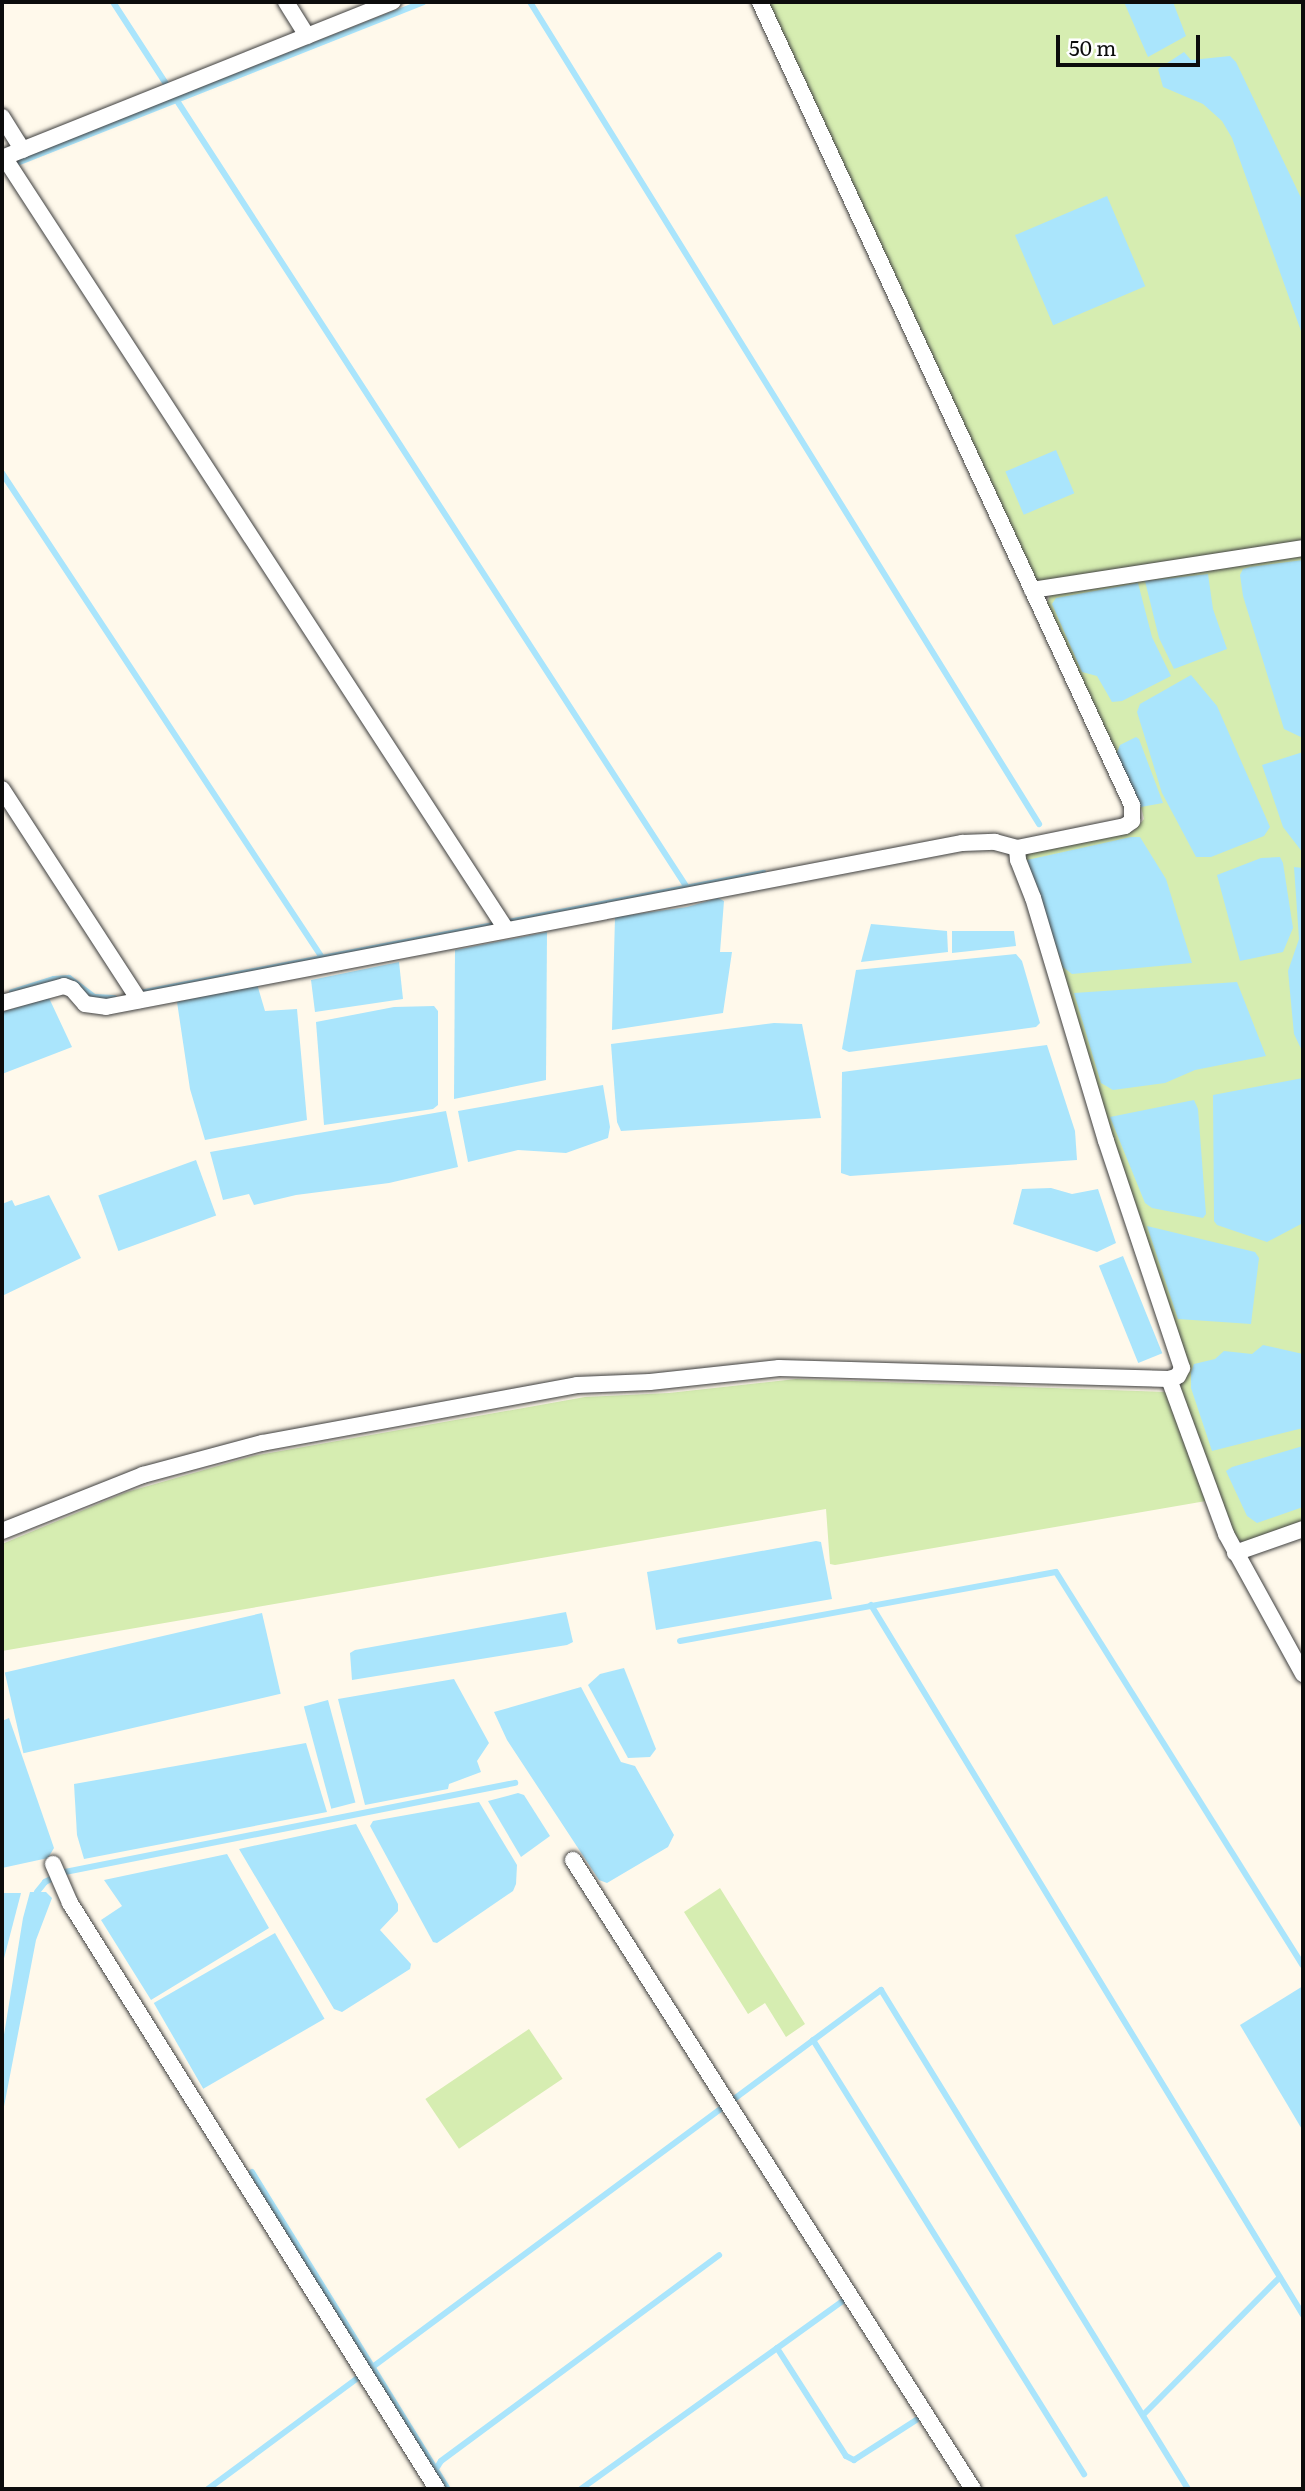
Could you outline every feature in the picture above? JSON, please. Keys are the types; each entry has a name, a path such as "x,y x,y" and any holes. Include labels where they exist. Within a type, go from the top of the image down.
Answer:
{"street":[{"path":"286,2 307,36"},
{"path":"393,2 3,157 506,929"},
{"path":"2,1003 64,986 72,989 85,1004 96,1007 962,843 995,842 1017,848 1125,826 1132,821 1134,814 760,2"},
{"path":"2,117 23,150"},
{"path":"1032,590 1303,548"},
{"path":"2,789 139,1000"},
{"path":"2,1531 143,1475 262,1443 577,1385 650,1382 779,1368 1169,1379 1178,1376 1182,1368 1181,1359 1106,1141 1033,898 1017,860 1017,848"},
{"path":"1169,1379 1235,1553 1303,1674"},
{"path":"1235,1553 1303,1529"},
{"path":"573,1860 973,2489"},
{"path":"53,1864 70,1903 437,2489"}],"green space":[{"path":"768,2 1303,2 1303,541 1036,584"},
{"path":"1303,554 1303,1522 1246,1543 1238,1540 1228,1528 1181,1393 1181,1383 1149,1260 1022,852 1134,831 1144,819 1141,807 1052,623 1047,603 1050,595"},
{"path":"796,1379 1166,1392 1206,1501 835,1565 830,1564 826,1509 2,1651 2,1544 127,1492 253,1456 585,1397 669,1393"},
{"path":"720,1888 805,2024 786,2037 765,2003 748,2014 684,1912"},
{"path":"529,2029 563,2079 459,2149 425,2099"}],"water":[{"path":"1124,2 1173,2 1186,36 1148,57"},
{"path":"1184,52 1191,60 1230,56 1236,62 1303,202 1301,331 1232,138 1222,121 1203,104 1163,87 1158,69"},
{"path":"1107,196 1145,286 1053,325 1015,235"},
{"path":"1056,450 1074,493 1024,515 1005,471"},
{"path":"1303,560 1303,738 1284,729 1243,596 1240,575 1243,569 1250,567"},
{"path":"1208,574 1213,609 1227,649 1174,669 1159,638 1145,581"},
{"path":"1138,583 1152,637 1171,676 1122,701 1112,702 1097,676 1082,672 1052,604 1056,598"},
{"path":"1191,675 1217,706 1270,827 1264,836 1211,857 1196,857 1162,793 1137,712 1140,704"},
{"path":"1136,737 1163,803 1141,807 1116,755 1120,745"},
{"path":"1303,752 1303,853 1283,827 1262,765"},
{"path":"1140,837 1166,879 1192,963 1072,974 1063,967 1027,860"},
{"path":"1280,857 1293,928 1283,952 1240,961 1217,875 1261,858"},
{"path":"1294,867 1303,868 1303,1053 1294,1034 1288,971 1299,939"},
{"path":"718,898 724,901 720,952 732,952 723,1013 612,1030 615,917 687,907"},
{"path":"871,924 947,931 948,952 861,962"},
{"path":"952,931 1014,931 1016,946 952,953"},
{"path":"547,932 546,1080 454,1099 455,950"},
{"path":"1016,954 1022,961 1040,1023 1036,1027 849,1052 842,1049 856,970"},
{"path":"399,962 403,999 315,1012 311,980"},
{"path":"1237,982 1266,1056 1195,1070 1165,1083 1113,1090 1101,1083 1074,993"},
{"path":"257,984 265,1011 297,1009 307,1120 205,1140 190,1089 177,1002"},
{"path":"49,998 72,1047 2,1074 2,1012"},
{"path":"434,1006 438,1011 438,1105 433,1109 324,1125 316,1022 394,1007"},
{"path":"774,1023 802,1024 821,1118 621,1131 617,1122 611,1044"},
{"path":"1047,1045 1075,1131 1077,1160 850,1176 841,1173 842,1072"},
{"path":"1303,1078 1303,1223 1267,1242 1217,1225 1214,1221 1213,1095"},
{"path":"603,1085 610,1127 608,1138 566,1153 518,1150 468,1162 458,1111"},
{"path":"1194,1100 1198,1109 1206,1214 1203,1218 1152,1208 1145,1203 1110,1117"},
{"path":"446,1111 458,1167 389,1183 296,1195 254,1205 249,1194 223,1200 210,1152"},
{"path":"196,1160 216,1215 118,1251 98,1196"},
{"path":"1051,1188 1072,1194 1098,1189 1116,1243 1097,1252 1013,1224 1022,1189"},
{"path":"49,1195 81,1258 2,1296 2,1204 12,1200 15,1206"},
{"path":"1147,1226 1255,1252 1259,1258 1251,1324 1178,1319"},
{"path":"1123,1256 1162,1353 1138,1363 1099,1266"},
{"path":"1263,1345 1303,1354 1303,1428 1212,1451 1191,1388 1194,1364 1215,1359 1224,1351 1252,1354"},
{"path":"1303,1446 1303,1507 1257,1523 1247,1516 1226,1471"},
{"path":"821,1542 832,1599 656,1630 647,1572"},
{"path":"566,1612 573,1642 567,1645 352,1680 350,1653 355,1650"},
{"path":"262,1613 281,1694 23,1753 5,1672"},
{"path":"624,1668 656,1749 650,1757 628,1758 588,1685 600,1674"},
{"path":"454,1679 489,1743 477,1761 481,1772 449,1784 448,1789 365,1805 338,1699"},
{"path":"581,1687 621,1762 635,1766 674,1835 668,1847 607,1883 599,1880 507,1740 494,1712"},
{"path":"328,1700 355,1802 331,1809 304,1706"},
{"path":"9,1718 54,1848 48,1858 2,1868 2,1721"},
{"path":"306,1743 327,1812 84,1859 77,1835 74,1784"},
{"path":"518,1793 524,1795 550,1836 521,1857 488,1801"},
{"path":"479,1802 517,1865 516,1884 513,1891 437,1943 433,1942 370,1826 373,1821"},
{"path":"356,1824 398,1904 398,1911 380,1930 411,1964 410,1969 342,2012 334,2009 239,1849"},
{"path":"227,1854 269,1928 151,2000 101,1920 122,1906 104,1880"},
{"path":"30,1892 46,1892 52,1898 36,1940 2,2117 2,2047 23,1918"},
{"path":"2,1893 21,1893 2,1966"},
{"path":"275,1933 324,2019 203,2089 154,2003"},
{"path":"1303,1986 1303,2131 1240,2025"}],"waterway":[{"path":"113,2 686,886"},
{"path":"2,169 423,2"},
{"path":"530,2 1039,824"},
{"path":"2,473 321,956"},
{"path":"135,994 763,873"},
{"path":"12,992 54,979 69,978 94,997 114,998"},
{"path":"680,1641 1056,1572 1303,1965"},
{"path":"871,1605 1303,2315"},
{"path":"37,1892 45,1882 65,1872 515,1783"},
{"path":"208,2489 881,1990 1188,2489"},
{"path":"813,2040 1084,2474"},
{"path":"252,2172 448,2489"},
{"path":"436,2469 441,2461 719,2255"},
{"path":"1143,2415 1280,2277"},
{"path":"581,2489 843,2301"},
{"path":"777,2348 846,2456 854,2460 916,2420"}]}
